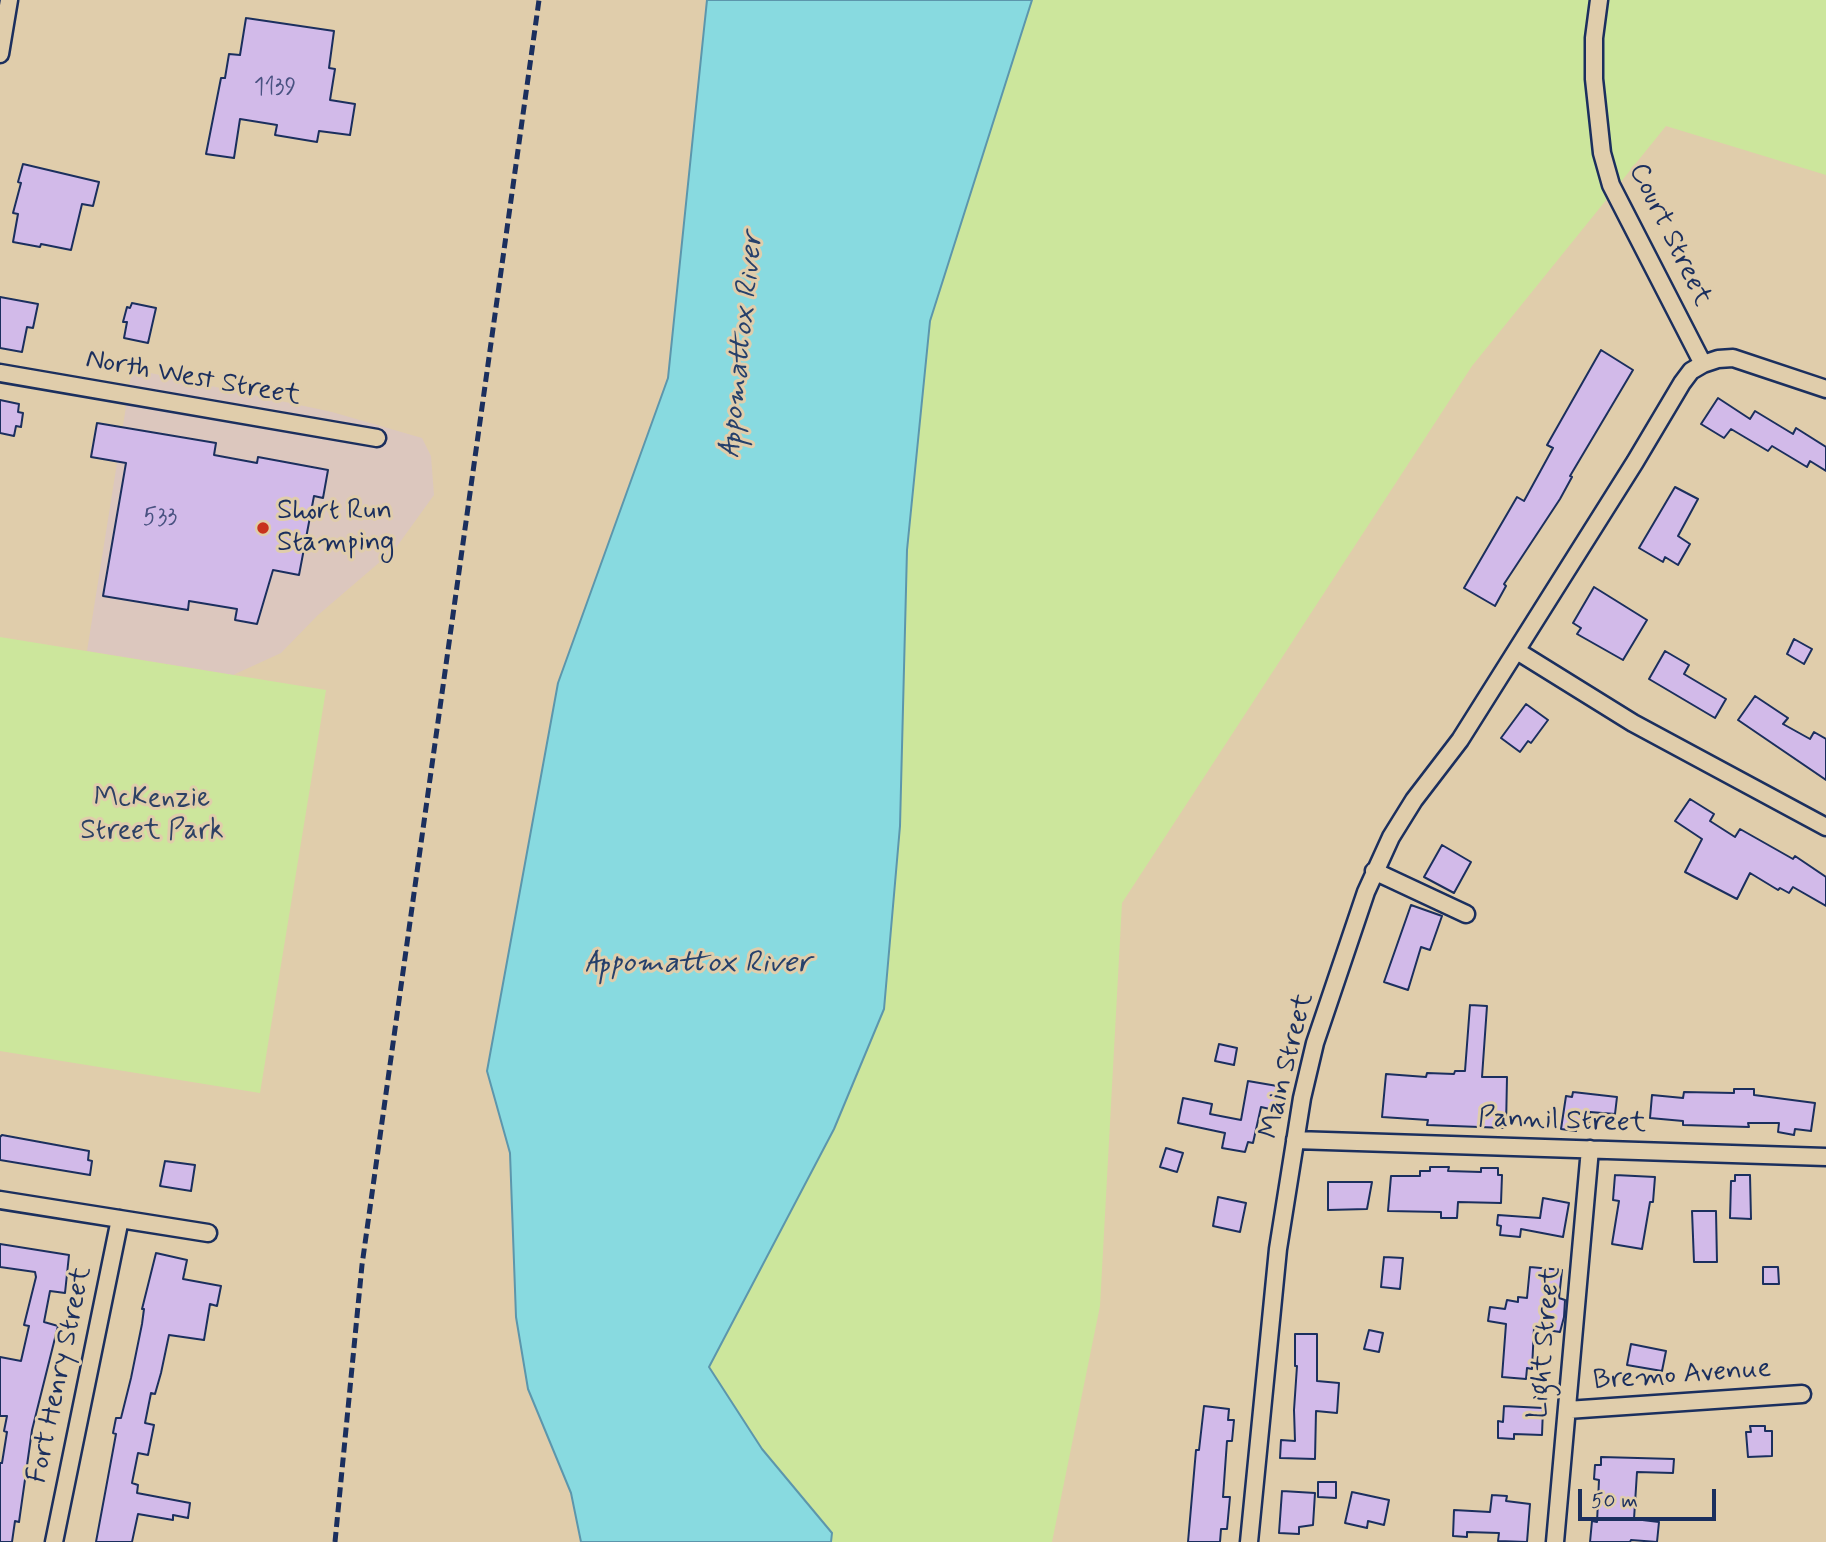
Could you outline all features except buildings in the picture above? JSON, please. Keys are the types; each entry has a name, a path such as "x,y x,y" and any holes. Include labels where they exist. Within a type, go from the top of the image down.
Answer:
{"street":[{"path":"0,54 9,0"},
{"name":"Court Street","path":"1600,0 1594,38 1594,79 1602,153 1611,185 1703,363"},
{"path":"1703,363 1733,358 1826,389"},
{"name":"Main Street","path":"1249,1542 1278,1249 1295,1140 1315,1043 1374,871 1414,800 1460,740 1682,383 1703,363"},
{"name":"North West Street","path":"0,373 377,438"},
{"path":"1517,650 1633,723 1826,827"},
{"path":"1374,871 1466,914"},
{"name":"Pannil Street","path":"1295,1140 1826,1157"},
{"name":"Light Street","path":"1555,1542 1590,1149"},
{"path":"0,1200 208,1233"},
{"name":"Fort Henry Street","path":"54,1542 120,1219"},
{"name":"Bremo Avenue","path":"1567,1410 1802,1394"}],"shaded area":[{"path":"132,369 332,412 422,438 431,456 434,495 395,549 318,615 281,653 233,675 87,651"}],"green space":[{"path":"1032,0 1826,0 1826,175 1666,126 1472,366 1122,903 1100,1306 1052,1542 831,1542 832,1533 762,1449 709,1367 834,1129 884,1009 900,826 907,550 930,321"},
{"name":"McKenzie Street Park","path":"0,637 326,690 260,1093 0,1051"}],"water":[{"name":"Appomattox River","path":"707,0 1032,0 930,321 907,550 900,826 884,1009 834,1129 709,1367 762,1449 832,1533 831,1542 581,1542 571,1493 528,1389 516,1317 510,1153 487,1071 558,683 668,378"}],"railway":[{"path":"335,1542 362,1265 539,0"}],"place":[{"name":"Short Run Stamping","path":"263,528"}]}
